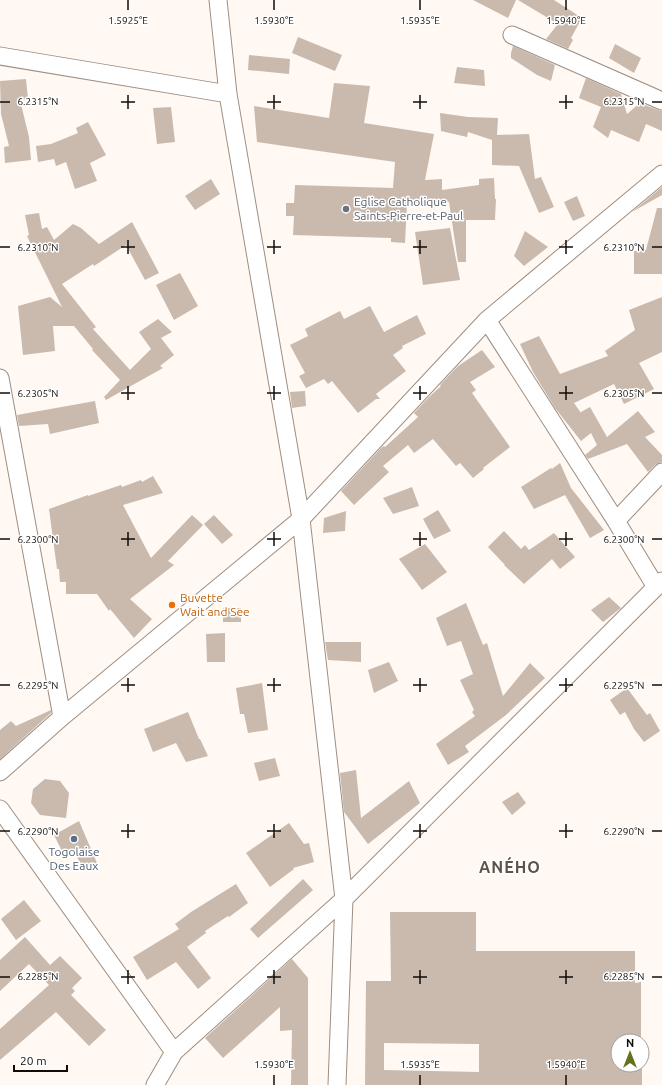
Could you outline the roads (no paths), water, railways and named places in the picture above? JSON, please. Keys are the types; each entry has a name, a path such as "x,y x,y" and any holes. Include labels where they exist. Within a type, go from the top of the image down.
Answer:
{"street":[{"path":"218,0 228,94 301,519 344,899 337,1085"},
{"path":"512,35 662,101"},
{"path":"0,56 228,94"},
{"path":"0,772 62,717 301,519 487,320 662,174"},
{"path":"155,1085 174,1052 344,899 659,584 616,522 487,320"},
{"path":"0,378 62,717"},
{"path":"616,522 662,472"},
{"path":"0,809 174,1052"}],"place":[{"name":"Eglise Catholique Saints-Pierre-et-Paul","path":"346,209"},
{"name":"Buvette Wait and See","path":"172,605"},
{"name":"Togolaise Des Eaux","path":"74,839"}],"district":[{"name":"ANÉHO","path":"510,867"}]}
